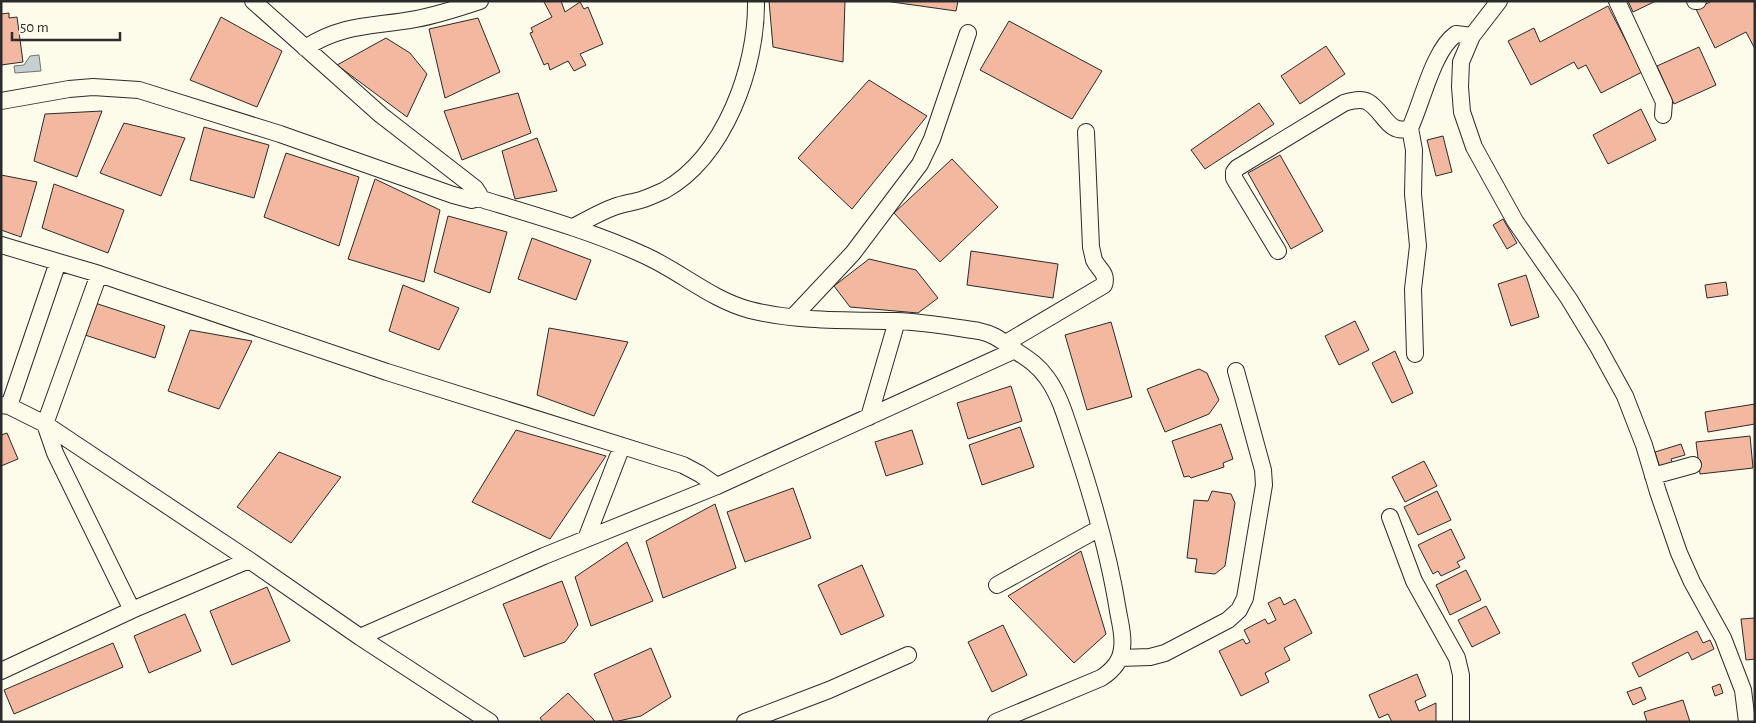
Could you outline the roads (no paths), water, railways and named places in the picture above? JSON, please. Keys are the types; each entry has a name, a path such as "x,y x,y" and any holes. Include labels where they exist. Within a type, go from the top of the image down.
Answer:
{"street":[{"path":"253,1 392,124 472,186 479,194 478,198"},
{"path":"305,48 329,34 349,28 423,18 480,1"},
{"path":"573,227 614,206 637,201 666,189 694,167 706,154 730,112 745,72 754,33 756,1"},
{"path":"1499,1 1472,36 1461,62 1462,112 1474,147 1515,221 1569,299 1625,396 1644,445 1679,553 1692,582 1723,638 1740,681 1747,722"},
{"path":"1617,1 1664,102 1663,115"},
{"path":"793,317 853,253 912,176 924,157 932,140 968,33"},
{"path":"1415,354 1413,289 1418,246 1413,194 1414,150 1410,128 1421,96 1440,53 1451,37 1456,34 1472,36"},
{"path":"1,101 69,89 93,87 139,90 280,134 453,195 472,200 478,198 573,227 647,256 733,304 757,312 825,320 923,323 990,333 1027,357 1042,371 1059,402 1084,473 1100,528 1115,589 1123,638 1120,658 1111,672 1101,678 996,722"},
{"path":"1278,251 1234,178 1237,168 1344,103 1354,100 1368,102 1396,129 1404,130 1410,128"},
{"path":"360,637 586,539 717,486 869,418 1010,347 1104,285 1106,280 1094,261 1091,247 1086,132"},
{"path":"1,245 100,274 387,372 683,465 717,486"},
{"path":"58,262 5,406 45,424 249,560 360,637 490,722"},
{"path":"100,274 45,424 55,453 132,610"},
{"path":"869,418 897,321"},
{"path":"1120,658 1150,657 1172,649 1228,620 1239,610 1245,598 1264,485 1264,470 1236,371"},
{"path":"586,539 622,446"},
{"path":"1653,476 1693,465"},
{"path":"1390,517 1414,581 1457,658 1461,675 1461,722"},
{"path":"997,585 1100,528"},
{"path":"1,670 132,610 249,560"},
{"path":"745,722 829,690 908,655"}]}
